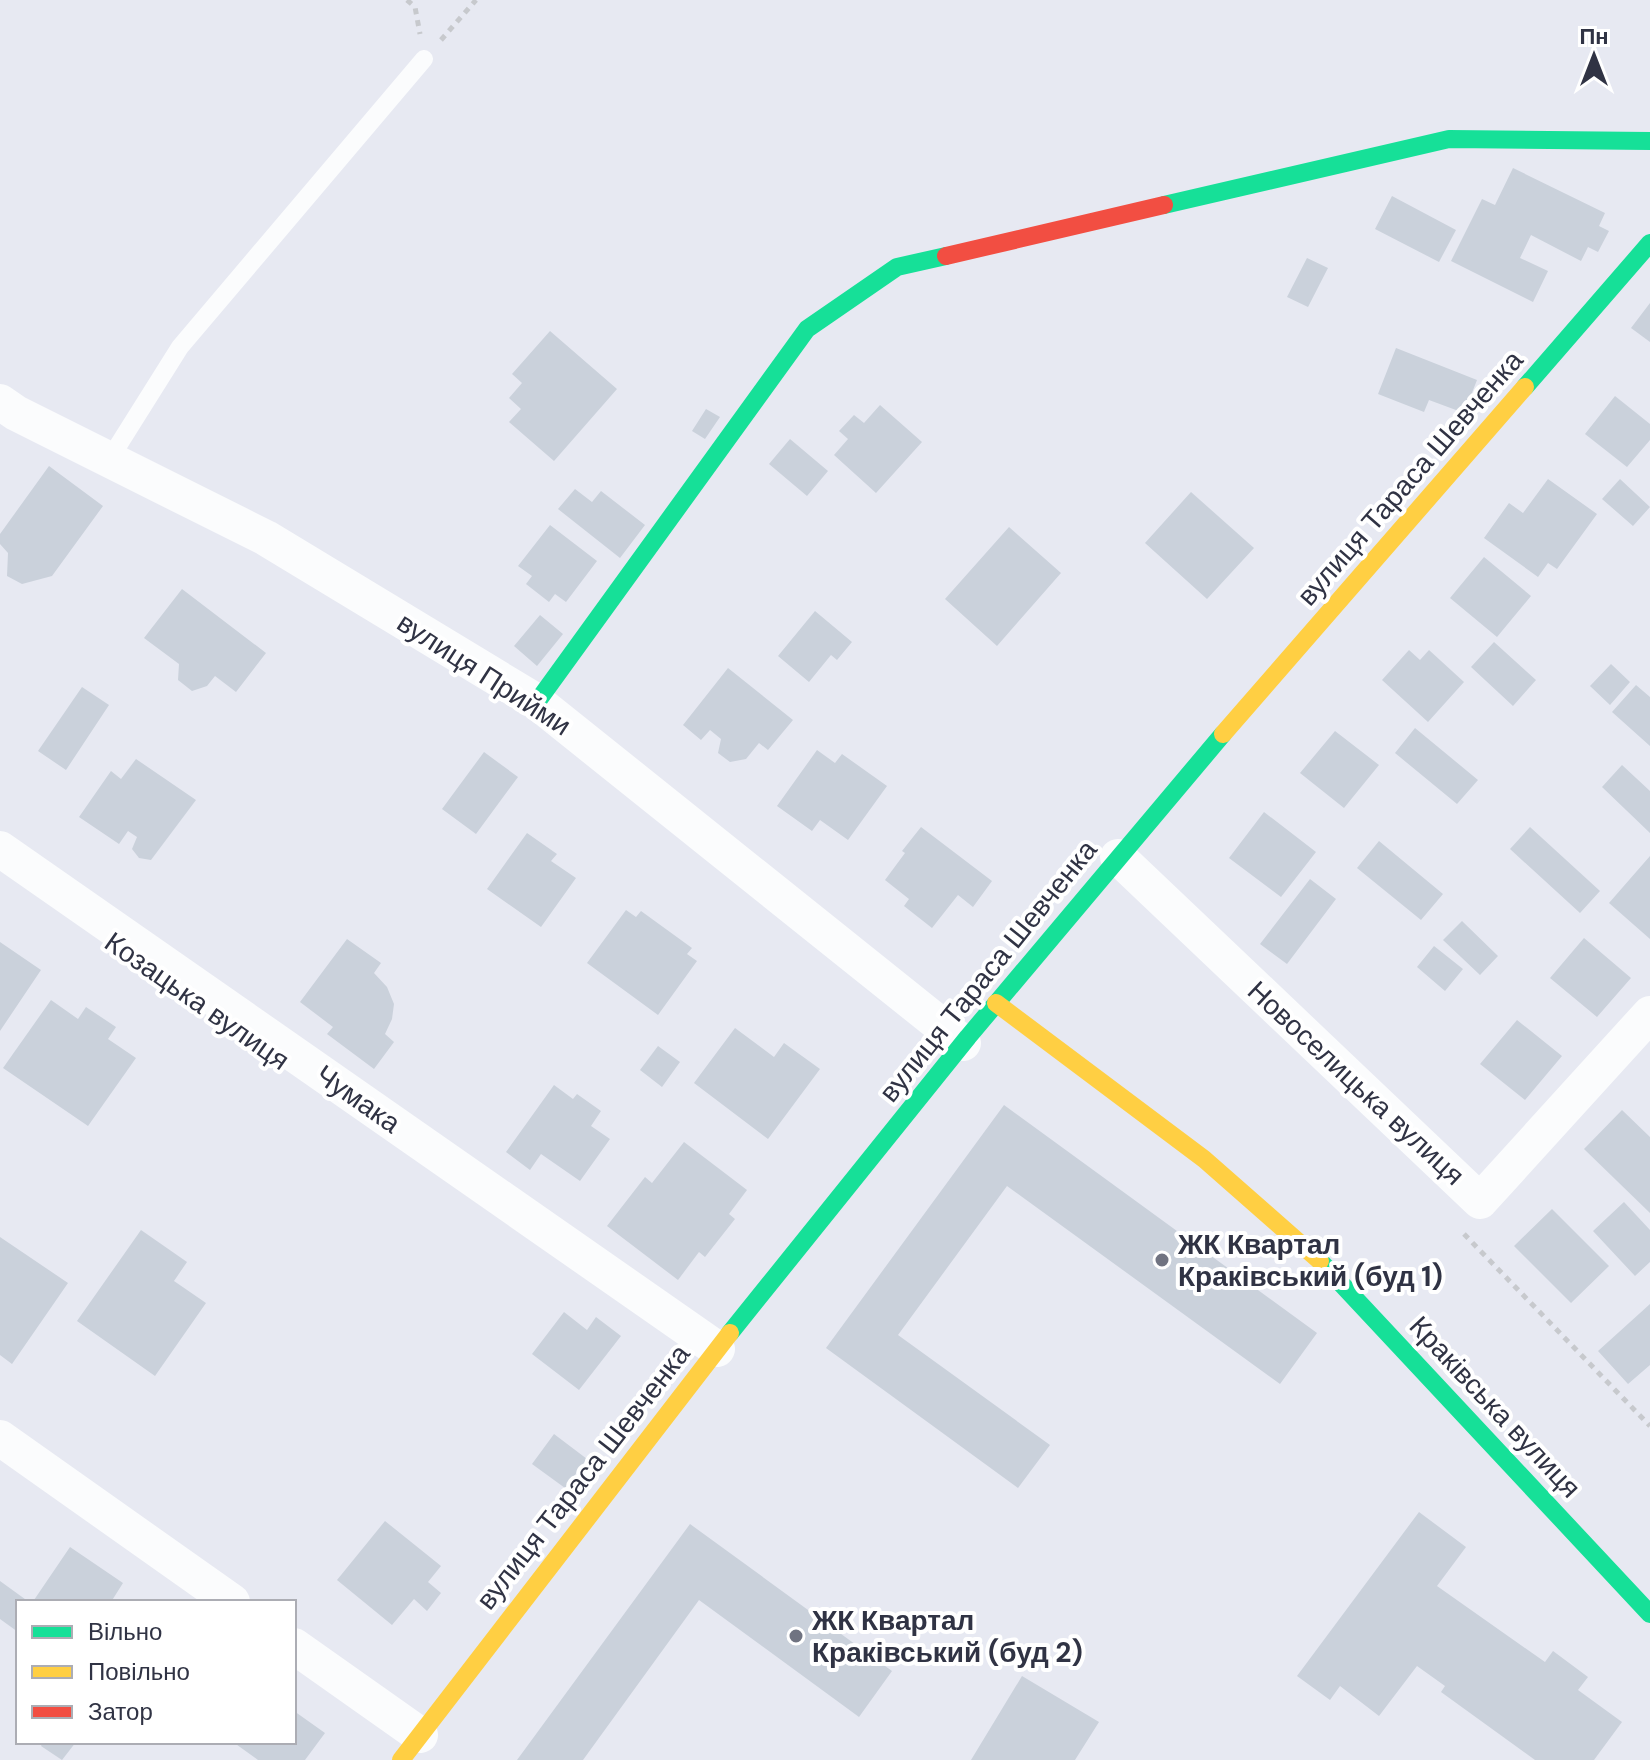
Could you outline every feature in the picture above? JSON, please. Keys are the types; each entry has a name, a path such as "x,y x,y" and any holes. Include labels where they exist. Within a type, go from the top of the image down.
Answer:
{"street":[{"path":"537,702 807,329 897,267 1449,139 1650,141"},
{"name":"вулиця Тараса Шевченка","path":"410,1748 713,1353 963,1043 1118,857 1650,243"},
{"name":"вулиця Прийми","path":"0,402 16,413 266,538 537,702 963,1043"},
{"name":"Чумака","path":"0,849 713,1353"},
{"name":"Новоселицька вулиця","path":"1118,857 1480,1201 1650,1014"},
{"name":"Козацька вулиця","path":"0,864 713,1353"},
{"name":"Краківська вулиця","path":"996,1003 1204,1159 1317,1258 1650,1614"},
{"path":"0,1438 229,1600"},
{"path":"296,1648 410,1748"}],"lane":[{"path":"109,460 180,347 424,59"}],"path":[{"path":"407,0 415,7 424,59"},
{"path":"424,59 476,0"},
{"path":"1480,1201 1464,1234 1650,1426"}],"building":[{"path":"1513,168 1605,213 1599,226 1609,231 1598,252 1588,247 1581,261 1531,235 1520,258 1548,271 1533,302 1451,261 1482,199 1495,205"},
{"path":"1392,196 1456,230 1439,262 1375,229"},
{"path":"1307,258 1328,268 1308,307 1287,297"},
{"path":"1650,303 1650,342 1631,328"},
{"path":"550,331 617,389 554,461 509,422 521,409 509,398 522,383 512,374"},
{"path":"1396,348 1477,380 1464,413 1429,400 1424,412 1378,394"},
{"path":"1615,396 1650,424 1650,440 1627,467 1585,434"},
{"path":"880,405 922,442 876,493 834,455 848,439 839,431 854,415 864,423"},
{"path":"706,409 720,417 705,439 692,431"},
{"path":"790,439 828,471 807,496 769,464"},
{"path":"49,466 103,506 52,576 22,584 7,576 8,553 0,544 0,534"},
{"path":"1548,479 1597,514 1557,569 1548,563 1538,577 1484,538 1509,503 1523,513"},
{"path":"1620,479 1650,507 1633,526 1602,499"},
{"path":"575,489 592,502 601,491 645,525 620,558 558,509"},
{"path":"1191,492 1254,548 1207,599 1145,543"},
{"path":"550,525 597,561 566,602 555,594 549,602 526,584 532,576 518,566"},
{"path":"1009,527 1061,573 997,646 945,599"},
{"path":"1484,557 1531,596 1497,637 1450,598"},
{"path":"182,589 266,653 236,692 215,676 207,686 192,691 178,680 179,664 144,638"},
{"path":"815,611 852,642 837,660 831,655 809,682 778,656"},
{"path":"540,615 563,634 537,666 514,646"},
{"path":"1494,642 1536,680 1513,706 1471,667"},
{"path":"1409,650 1420,660 1429,650 1464,682 1428,722 1382,680"},
{"path":"1611,664 1630,682 1610,705 1590,686"},
{"path":"728,668 793,720 768,750 759,743 746,759 730,762 718,753 721,739 710,730 701,740 683,725"},
{"path":"1636,685 1650,697 1650,746 1612,712"},
{"path":"82,687 109,705 66,770 38,751"},
{"path":"1415,728 1478,780 1457,804 1395,753"},
{"path":"1335,731 1379,765 1344,808 1300,773"},
{"path":"817,750 835,763 842,754 887,786 848,840 820,820 812,831 777,806"},
{"path":"484,752 518,777 476,834 442,809"},
{"path":"136,759 196,800 151,860 139,858 132,849 137,837 128,831 119,844 79,817 111,771 121,779"},
{"path":"1622,765 1650,791 1650,833 1602,787"},
{"path":"1264,812 1316,852 1281,897 1229,858"},
{"path":"921,827 992,881 973,907 958,895 932,928 904,906 909,899 885,880"},
{"path":"1530,827 1600,891 1580,913 1510,849"},
{"path":"527,833 557,854 551,861 576,878 541,927 487,889"},
{"path":"1379,841 1443,894 1421,920 1357,868"},
{"path":"1650,856 1650,939 1609,903"},
{"path":"1310,879 1336,899 1287,964 1260,944"},
{"path":"626,910 636,917 641,911 692,948 687,954 697,961 658,1015 587,963"},
{"path":"1462,921 1498,956 1480,975 1443,940"},
{"path":"1584,938 1631,978 1597,1017 1550,978"},
{"path":"347,939 381,963 374,973 387,987 394,1004 385,1034 394,1042 374,1069 327,1034 333,1027 300,1002"},
{"path":"0,942 41,970 0,1031"},
{"path":"1434,946 1463,969 1445,991 1417,967"},
{"path":"51,1000 78,1019 86,1007 116,1027 108,1039 136,1058 88,1126 3,1068"},
{"path":"1517,1020 1562,1056 1525,1100 1480,1064"},
{"path":"735,1028 774,1057 784,1043 820,1069 768,1139 694,1083"},
{"path":"658,1046 680,1062 662,1087 640,1070"},
{"path":"554,1085 573,1099 577,1094 601,1111 591,1126 610,1139 580,1181 541,1154 530,1170 506,1152"},
{"name":"ЖК Квартал Краківський (буд 1)","path":"1004,1105 1317,1333 1280,1384 1007,1186 898,1335 1050,1445 1018,1488 826,1348"},
{"path":"1622,1110 1650,1137 1650,1213 1584,1149"},
{"path":"684,1142 747,1190 729,1214 735,1219 705,1257 699,1252 678,1280 607,1226 645,1177 652,1183"},
{"path":"1624,1202 1650,1230 1650,1262 1635,1276 1593,1231"},
{"path":"1552,1209 1609,1266 1571,1303 1514,1246"},
{"path":"141,1230 187,1262 174,1281 206,1303 155,1376 77,1321"},
{"path":"0,1237 68,1283 12,1364 0,1355"},
{"path":"1650,1304 1650,1365 1628,1384 1598,1351"},
{"path":"564,1312 587,1330 596,1317 621,1336 579,1390 532,1354"},
{"path":"554,1434 587,1459 565,1488 532,1464"},
{"path":"1419,1512 1466,1547 1437,1586 1545,1662 1553,1651 1588,1677 1578,1690 1622,1722 1594,1760 1535,1760 1441,1692 1445,1686 1417,1666 1379,1716 1340,1686 1330,1700 1297,1676"},
{"path":"385,1521 441,1566 428,1582 441,1593 427,1611 414,1599 392,1625 337,1580"},
{"name":"ЖК Квартал Краківський (буд 2)","path":"690,1524 892,1671 859,1717 699,1600 583,1760 517,1760"},
{"path":"70,1547 123,1583 112,1600 34,1600"},
{"path":"0,1581 26,1600 16,1600 16,1631 0,1619"},
{"path":"1022,1676 1099,1722 1075,1760 971,1760"},
{"path":"296,1712 325,1733 305,1760 258,1760 236,1744 296,1744"},
{"path":"42,1744 74,1744 62,1760"}],"traffic: fast":[{"path":"1164,205 1449,139 1650,141"},
{"path":"1525,387 1650,243"},
{"path":"537,702 807,329 897,267 946,256"},
{"path":"730,1333 968,1037 1223,734"},
{"path":"1320,1261 1650,1614"}],"traffic: slow":[{"path":"1223,734 1525,387"},
{"path":"996,1003 1204,1159 1320,1261"},
{"path":"401,1760 730,1333"}],"traffic: jam":[{"path":"946,256 1164,205"}],"place":[{"name":"ЖК Квартал Краківський (буд 1)","path":"1162,1260"},
{"name":"ЖК Квартал Краківський (буд 2)","path":"796,1636"}]}
